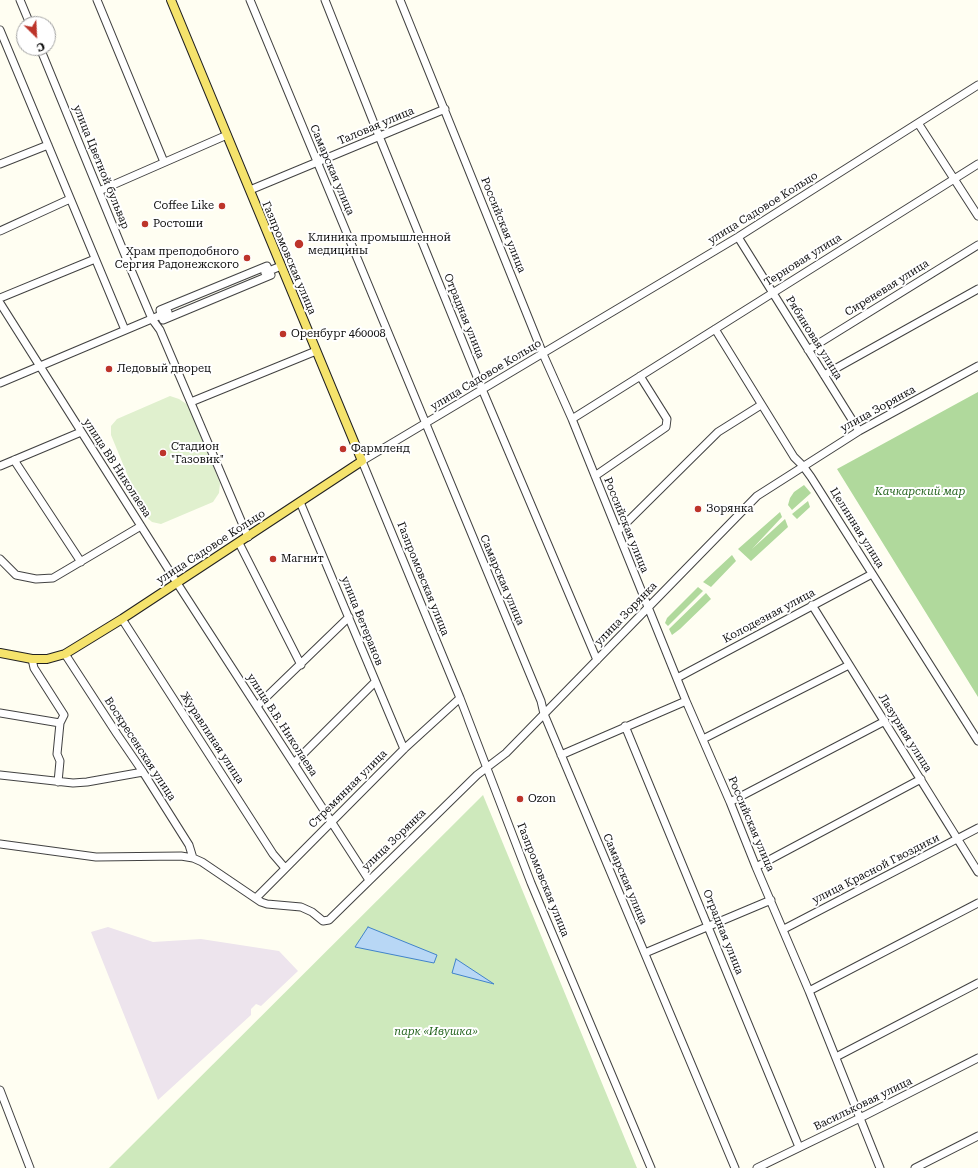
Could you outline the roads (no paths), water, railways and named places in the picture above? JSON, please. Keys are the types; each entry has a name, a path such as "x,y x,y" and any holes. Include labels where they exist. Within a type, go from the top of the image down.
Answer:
{"main road":[{"name":"Газпромовская улица","path":"171,0 362,461"},
{"name":"улица Садовое Кольцо","path":"0,653 32,659 47,659 65,654 122,619 362,461"}],"street":[{"path":"20,0 27,16"},
{"path":"97,0 164,162"},
{"name":"Самарская улица","path":"250,0 541,701 544,714 561,755 735,1168"},
{"name":"Отрадная улица","path":"325,0 482,389 597,660"},
{"name":"Российская улица","path":"400,0 543,354 572,419 686,701 730,802 756,867 784,929 880,1168"},
{"path":"0,30 124,330"},
{"name":"улица Цветной бульвар","path":"43,56 152,319 160,330 248,537"},
{"name":"улица Садовое Кольцо","path":"362,461 738,237 978,85"},
{"name":"Таловая улица","path":"250,190 445,109"},
{"path":"918,123 978,216"},
{"path":"99,191 227,135"},
{"path":"0,164 48,145"},
{"name":"Терновая улица","path":"572,419 978,164"},
{"path":"0,231 70,199"},
{"name":"Рябиновая улица","path":"738,237 859,431"},
{"name":"Сиреневая улица","path":"808,350 978,245"},
{"path":"0,298 95,259"},
{"path":"166,313 190,309 200,305 246,286 265,273 281,266"},
{"path":"0,383 166,313 186,300 221,285 242,277 265,273"},
{"path":"242,277 246,286"},
{"path":"232,281 236,290"},
{"path":"221,285 225,294"},
{"path":"824,374 978,289"},
{"path":"208,291 212,300"},
{"path":"196,296 200,305"},
{"path":"186,300 190,309"},
{"path":"0,303 40,366"},
{"name":"Целинная улица","path":"715,330 794,457 803,466 978,740"},
{"path":"191,402 316,351"},
{"name":"улица ВВ Николаева","path":"40,366 177,583"},
{"name":"улица Зорянка","path":"256,898 267,904 301,907 312,912 323,921 328,920 477,775 506,753 757,496 859,431 978,366"},
{"path":"595,476 666,427 667,419 640,376"},
{"path":"618,531 718,432 761,405"},
{"path":"0,466 81,432"},
{"path":"14,460 81,562"},
{"name":"Газпромовская улица","path":"362,461 460,698 531,883 651,1168"},
{"name":"улица Ветеранов","path":"300,502 404,749"},
{"path":"0,559 16,575 36,579 53,578 141,526"},
{"path":"238,543 300,665"},
{"name":"Колодезная улица","path":"677,678 872,574"},
{"name":"улица В.В. Николаева","path":"177,583 369,880"},
{"name":"Лазурная улица","path":"812,605 978,872"},
{"path":"257,706 349,617"},
{"name":"Журавлиная улица","path":"122,619 273,854 286,868"},
{"name":"Воскресенская улица","path":"65,654 189,845 193,858"},
{"path":"32,659 34,668 64,715 60,723 57,754 60,761 58,782"},
{"path":"703,740 849,665"},
{"path":"294,763 375,682"},
{"name":"Стремянная улица","path":"256,898 404,749 460,698"},
{"path":"561,755 625,726 686,701"},
{"path":"0,713 60,723"},
{"path":"730,802 885,721"},
{"name":"Отрадная улица","path":"625,726 799,1147"},
{"path":"0,775 73,783 143,772"},
{"path":"756,867 921,779"},
{"name":"улица Красной Гвоздики","path":"784,929 978,828"},
{"path":"0,844 96,857 181,856 193,858 202,862 256,898"},
{"path":"644,953 771,900"},
{"path":"809,990 978,903"},
{"path":"836,1057 978,983"},
{"name":"Васильковая улица","path":"757,1168 978,1058"},
{"path":"0,1090 30,1168"},
{"path":"916,1168 978,1136"}],"water":[{"path":"368,927 437,955 434,963 355,947"},
{"path":"456,959 494,984 452,973"}],"place":[{"name":"Coffee Like","path":"222,206"},
{"name":"Ростоши","path":"145,224"},
{"name":"Клиника промышленной медицины","path":"299,244"},
{"name":"Храм преподобного Сергия Радонежского","path":"247,258"},
{"name":"Оренбург 460008","path":"283,334"},
{"name":"Ледовый дворец","path":"109,369"},
{"name":"Фармленд","path":"343,449"},
{"name":"Стадион \"Газовик\"","path":"163,453"},
{"name":"Зорянка","path":"698,509"},
{"name":"Магнит","path":"273,559"},
{"name":"Ozon","path":"520,799"}],"park label":[{"name":"Качкарский мар","path":"920,492"},
{"name":"парк «Ивушка»","path":"436,1032"}]}
